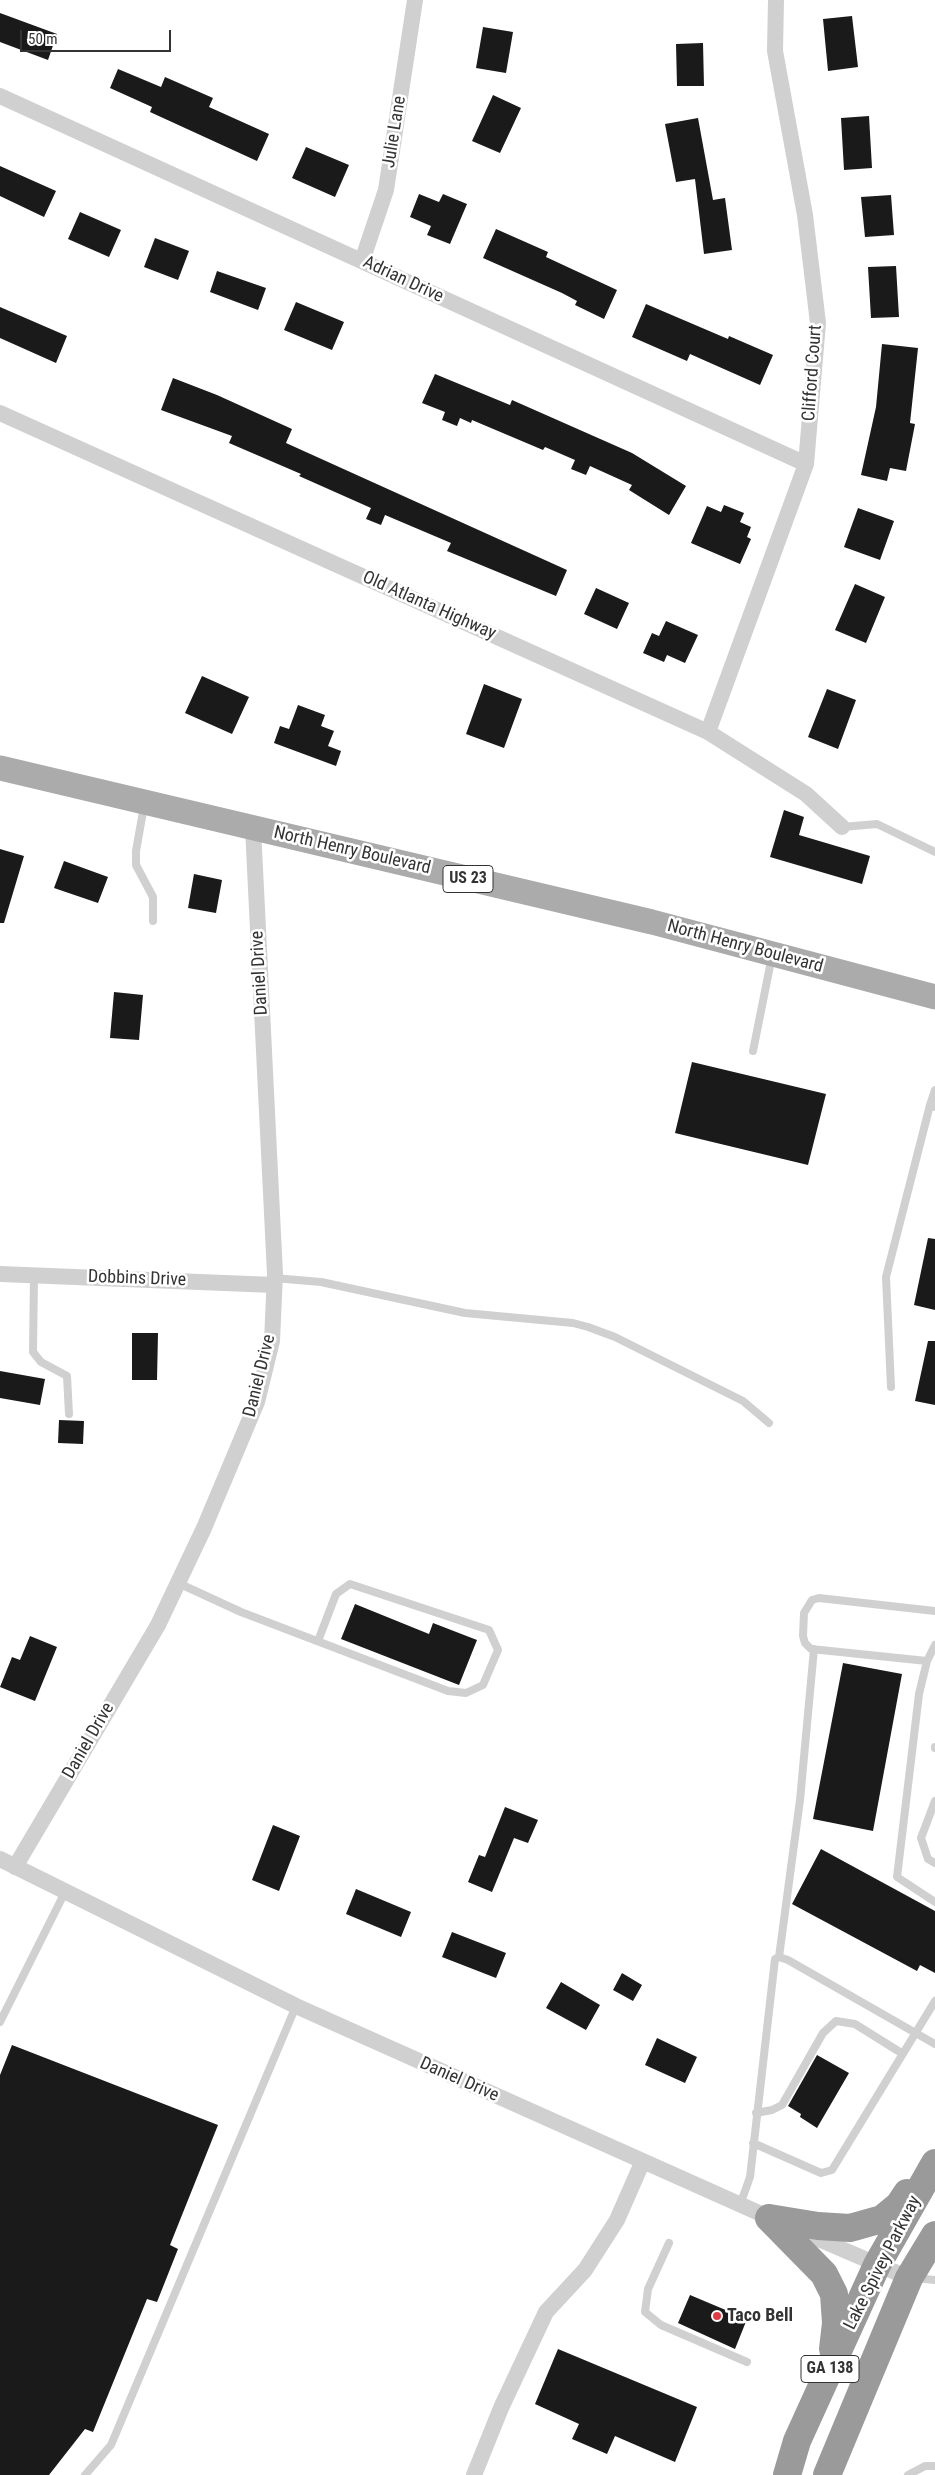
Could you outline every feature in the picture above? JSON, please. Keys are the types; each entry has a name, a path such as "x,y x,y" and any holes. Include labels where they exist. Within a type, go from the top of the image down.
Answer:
{"highway":[{"path":"769,2218 818,2226 850,2228 882,2219 899,2205 935,2148"},
{"name":"Lake Spivey Parkway","path":"787,2475 797,2441 878,2265 935,2163"},
{"path":"769,2218 824,2274 834,2294 836,2323 830,2369"},
{"name":"Lake Spivey Parkway","path":"827,2475 922,2279 935,2235"}],"main road":[{"name":"North Henry Boulevard","path":"0,768 652,922 935,997"}],"street":[{"name":"Julie Lane","path":"362,261 386,190 415,0"},
{"name":"Clifford Court","path":"708,732 806,464 818,323 805,215 776,51 776,0"},
{"name":"Adrian Drive","path":"0,96 806,464"},
{"name":"Old Atlanta Highway","path":"0,413 708,732 806,794 842,827"},
{"name":"Daniel Drive","path":"15,1867 158,1625 257,1402 272,1341 274,1281 253,828"},
{"name":"Dobbins Drive","path":"0,1274 274,1281"},
{"name":"Daniel Drive","path":"0,1859 296,2006 740,2206 878,2265 922,2279"},
{"path":"474,2475 508,2390 546,2312 585,2270 617,2220 642,2162"}],"lane":[{"path":"144,802 136,852 136,865 153,897 153,921"},
{"path":"842,827 877,824 935,852"},
{"path":"753,1051 773,954"},
{"path":"891,1387 886,1277 933,1106 935,1090"},
{"path":"34,1275 33,1352 41,1362 68,1376 69,1414"},
{"path":"274,1281 321,1282 465,1313 573,1323 588,1327 615,1337 743,1401 769,1423"},
{"path":"178,1583 241,1612 448,1691 466,1693 483,1685 498,1650 489,1630 350,1584 336,1594 318,1641"},
{"path":"927,1661 814,1650 805,1644 803,1636 804,1613 812,1600 819,1598 935,1611"},
{"path":"935,1645 927,1661 919,1694 896,1877 935,1902"},
{"path":"740,2206 750,2177 775,1959 778,1957 800,1800 814,1650"},
{"path":"935,1801 921,1838 928,1859 935,1862"},
{"path":"0,2022 65,1892"},
{"path":"778,1957 788,1960 935,2044"},
{"path":"754,2144 821,2173 832,2170 935,2001"},
{"path":"85,2475 111,2445 296,2006"},
{"path":"756,2113 772,2110 782,2105 823,2033 836,2021 855,2024 903,2054"},
{"path":"669,2243 648,2289 645,2312 661,2325 747,2362"},
{"path":"908,2475 925,2466 935,2466"}],"building":[{"path":"0,13 57,34 48,60 0,42"},
{"path":"852,16 858,67 828,71 823,19"},
{"path":"483,27 513,32 506,73 476,68"},
{"path":"703,43 704,86 677,86 676,44"},
{"path":"118,69 161,87 165,77 213,98 209,107 269,134 257,161 150,112 152,107 110,88"},
{"path":"493,95 521,108 500,153 472,141"},
{"path":"869,116 872,168 844,170 841,118"},
{"path":"698,118 713,200 725,198 732,250 704,254 695,179 676,182 665,124"},
{"path":"306,147 349,165 335,197 292,178"},
{"path":"0,166 56,191 44,217 0,196"},
{"path":"419,194 439,202 443,194 467,204 450,244 427,235 431,226 410,217"},
{"path":"891,195 894,235 865,237 861,197"},
{"path":"80,212 121,230 109,257 68,239"},
{"path":"496,229 548,252 546,257 617,290 604,319 575,305 577,301 562,293 483,258"},
{"path":"155,238 189,251 178,280 144,267"},
{"path":"896,266 899,317 871,318 868,267"},
{"path":"217,271 266,288 258,310 210,292"},
{"path":"296,302 344,322 332,350 284,330"},
{"path":"646,304 728,339 729,336 773,355 760,385 690,354 687,361 632,337"},
{"path":"0,307 67,336 56,363 0,338"},
{"path":"882,344 918,348 910,423 915,424 906,471 890,468 887,481 861,475 876,407"},
{"path":"435,374 510,405 512,400 632,453 686,486 669,515 629,490 632,485 590,466 586,475 571,469 575,460 545,447 543,450 472,420 471,423 460,418 457,426 442,420 445,412 422,403"},
{"path":"173,378 217,395 292,429 286,443 567,570 556,596 447,551 451,543 385,515 381,525 366,519 371,508 299,476 301,474 229,443 232,436 161,410"},
{"path":"724,505 744,513 740,522 751,527 747,537 751,539 740,564 691,543 707,506 721,512"},
{"path":"858,508 894,521 880,560 844,547"},
{"path":"855,584 885,597 866,643 835,630"},
{"path":"596,588 629,603 617,629 584,614"},
{"path":"666,621 698,635 685,663 667,655 664,662 643,653 652,633 659,636"},
{"path":"202,676 249,697 232,734 185,713"},
{"path":"484,684 522,699 504,748 466,734"},
{"path":"827,689 856,700 838,749 808,737"},
{"path":"298,705 325,715 321,726 334,731 328,746 341,751 336,766 274,743 280,726 289,729"},
{"path":"784,810 804,817 799,835 870,856 862,884 770,857"},
{"path":"0,849 24,856 4,923 0,923"},
{"path":"64,861 108,877 98,903 54,888"},
{"path":"194,874 222,880 216,913 188,908"},
{"path":"114,992 143,995 139,1040 110,1038"},
{"path":"692,1062 826,1094 808,1165 675,1133"},
{"path":"928,1238 935,1239 935,1310 914,1305"},
{"path":"132,1333 158,1333 157,1380 132,1380"},
{"path":"928,1341 935,1341 935,1405 915,1401"},
{"path":"0,1371 45,1379 40,1405 0,1398"},
{"path":"59,1420 84,1421 83,1444 58,1443"},
{"path":"355,1604 429,1634 433,1623 477,1640 459,1685 341,1639"},
{"path":"30,1636 57,1647 35,1701 0,1687 12,1657 20,1660"},
{"path":"843,1663 902,1674 873,1831 813,1819"},
{"path":"505,1807 538,1820 528,1843 514,1838 492,1892 468,1882 479,1855 485,1857"},
{"path":"273,1825 300,1836 279,1891 252,1880"},
{"path":"821,1849 935,1911 935,1973 920,1965 917,1971 792,1904"},
{"path":"356,1889 411,1912 401,1937 346,1914"},
{"path":"452,1932 506,1953 496,1978 442,1957"},
{"path":"622,1973 642,1985 633,2001 613,1990"},
{"path":"561,1982 600,2005 586,2030 546,2008"},
{"path":"657,2038 697,2057 685,2083 645,2065"},
{"path":"12,2045 218,2125 170,2245 178,2249 157,2302 147,2299 93,2432 85,2429 49,2475 0,2475 0,2075"},
{"path":"817,2055 849,2073 817,2128 800,2117 801,2114 788,2106"},
{"path":"690,2295 747,2319 735,2349 678,2323"},
{"path":"558,2349 697,2407 675,2462 615,2436 607,2454 572,2439 579,2424 535,2404"}],"place":[{"name":"Taco Bell","path":"717,2316"}]}
